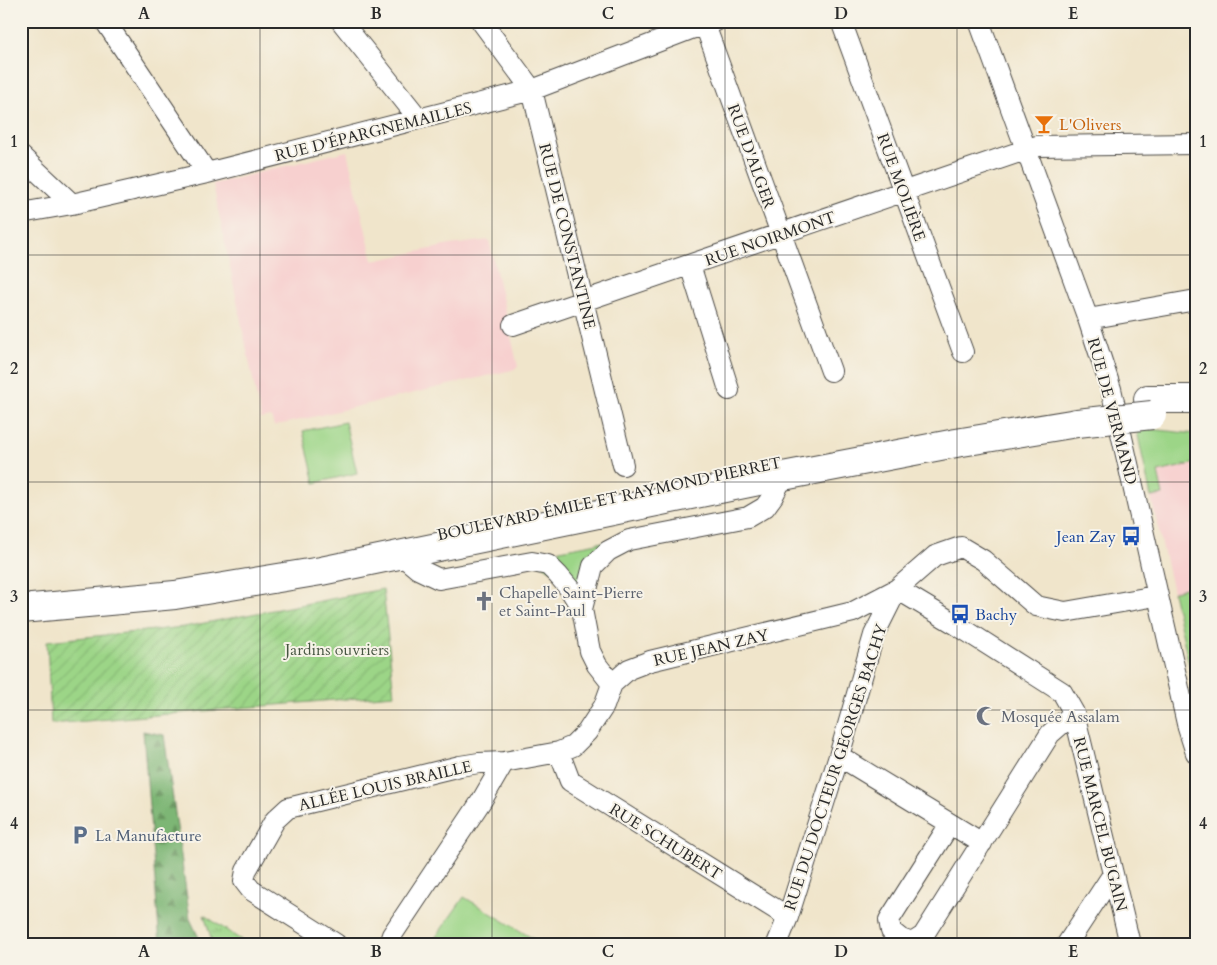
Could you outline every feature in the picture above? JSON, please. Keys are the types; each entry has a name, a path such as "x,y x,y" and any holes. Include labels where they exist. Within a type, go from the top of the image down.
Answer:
{"main road":[{"name":"BOULEVARD ÉMILE ET RAYMOND PIERRET","path":"21,595 215,573 358,549 935,432 1150,407 1196,399"},
{"name":"BOULEVARD ÉMILE ET RAYMOND PIERRET","path":"1150,407 1196,415"},
{"name":"BOULEVARD ÉMILE ET RAYMOND PIERRET","path":"21,609 175,595 321,571 783,476 956,443 1075,415"}],"street":[{"path":"105,21 207,173"},
{"path":"341,21 419,119"},
{"name":"RUE DE CONSTANTINE","path":"481,21 532,90 623,465"},
{"name":"RUE MOLIÈRE","path":"841,21 963,352"},
{"name":"RUE DE VERMAND","path":"979,21 1088,319 1111,389 1188,728 1196,753"},
{"name":"RUE D'ÉPARGNEMAILLES","path":"21,212 72,204 207,173 532,90 698,24"},
{"name":"RUE D'ALGER","path":"698,24 781,234 831,371"},
{"name":"RUE NOIRMONT","path":"513,325 1037,146 1196,144"},
{"path":"21,156 72,204"},
{"path":"690,265 729,390"},
{"path":"1088,319 1196,300"},
{"path":"582,609 593,566 608,551 629,540 748,517 765,507 783,476"},
{"name":"RUE DU DOCTEUR GEORGES BACHY","path":"777,944 788,917 839,756 874,635 897,589 934,556 961,547 984,560 1036,606 1065,612 1145,598 1157,594"},
{"path":"400,554 418,569 439,579 532,562 548,565 569,588 582,609 590,651 597,665 612,684"},
{"name":"RUE JEAN ZAY","path":"559,752 573,746 587,732 604,706 612,684 629,668 650,661 852,612 897,589"},
{"name":"RUE MARCEL BUGAIN","path":"897,589 1062,692 1074,713 1130,944"},
{"path":"950,824 889,920 891,931 901,939 912,943 923,936 1050,734 1074,713"},
{"name":"ALLÉE LOUIS BRAILLE","path":"336,944 251,890 244,881 246,870 275,820 288,808 460,766 504,762 559,752"},
{"name":"RUE SCHUBERT","path":"559,752 570,781 788,917"},
{"path":"839,756 982,843"},
{"path":"389,944 392,935 482,800 504,762"},
{"path":"1067,944 1113,874"}],"shaded area":[{"path":"347,151 373,261 450,245 489,240 518,367 512,370 274,426 271,417 261,419 213,184"},
{"path":"1196,463 1196,590 1184,588 1173,592 1151,497 1163,494 1158,472"}],"green space":[{"path":"345,422 357,473 315,483 303,431"},
{"path":"1149,429 1196,434 1196,463 1158,472 1163,495 1151,497 1137,431"},
{"path":"619,539 590,559 577,586 528,556"},
{"path":"1184,588 1196,590 1196,616 1191,618 1196,648 1196,697 1173,592"},
{"name":"Jardins ouvriers","path":"383,589 394,695 51,724 47,641 184,627"},
{"path":"143,731 164,735 190,919 202,944 160,944"},
{"path":"464,897 542,944 431,944"},
{"path":"204,915 247,944 213,944"}],"place":[{"name":"L'Olivers","path":"1044,124"},
{"name":"Jean Zay","path":"1131,536"},
{"name":"Chapelle Saint-Pierre et Saint-Paul","path":"484,601"},
{"name":"Bachy","path":"960,614"},
{"name":"Mosquée Assalam","path":"986,716"},
{"name":"La Manufacture","path":"80,835"}]}
